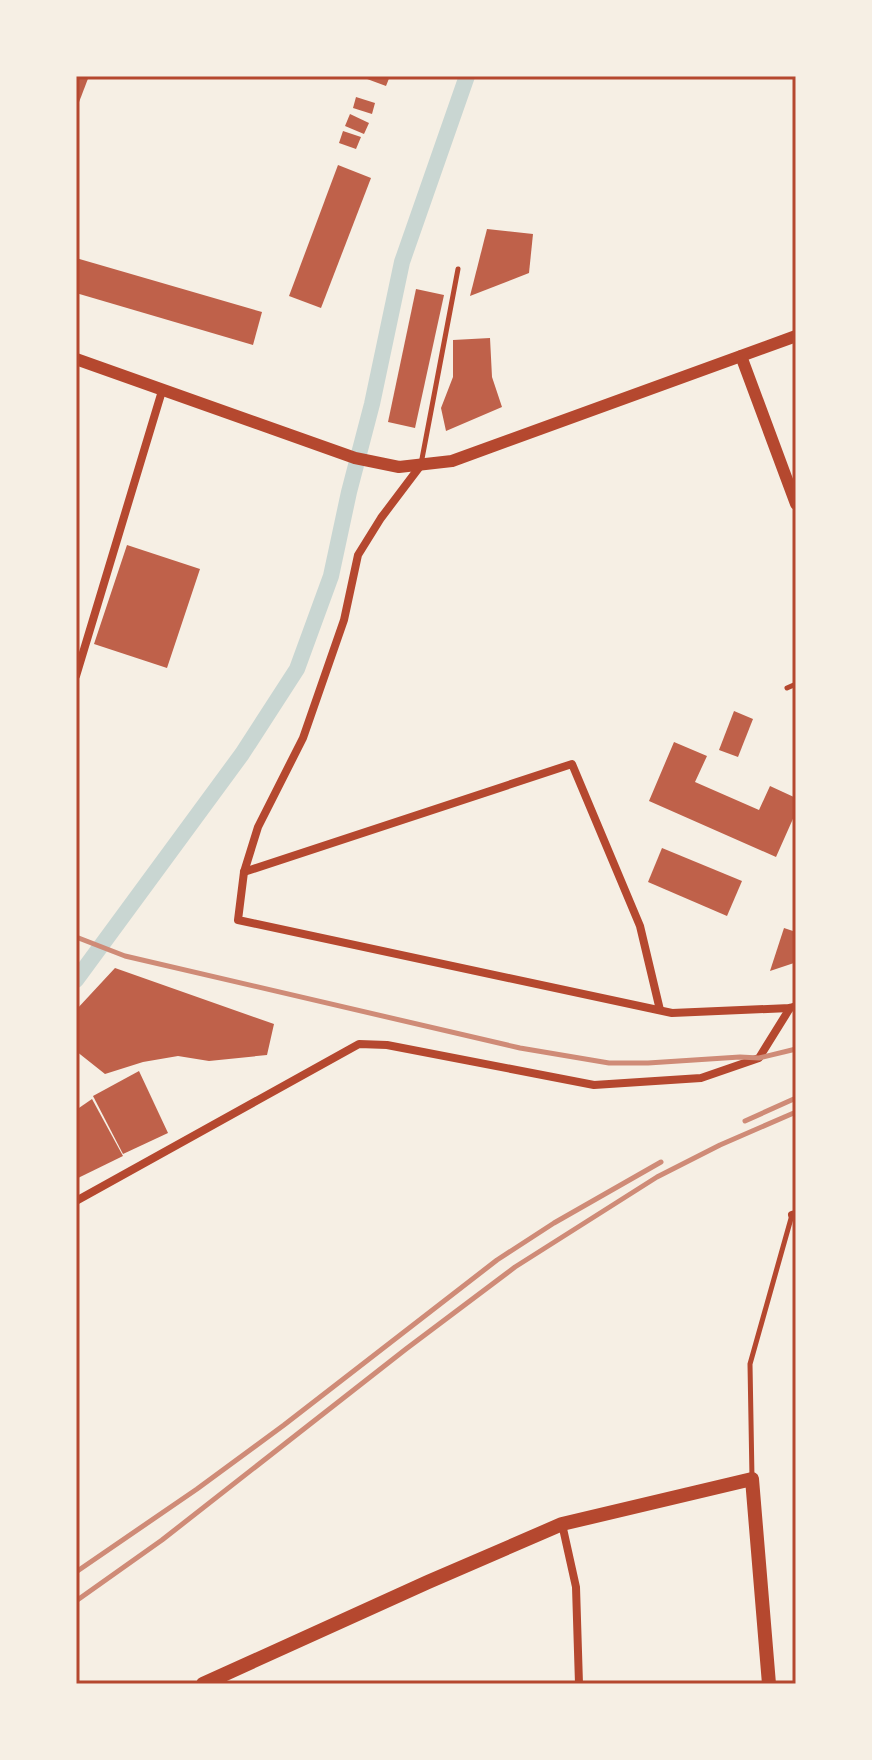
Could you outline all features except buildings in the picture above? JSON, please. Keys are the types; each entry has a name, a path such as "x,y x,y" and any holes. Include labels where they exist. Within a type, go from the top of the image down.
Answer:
{"main road":[{"path":"203,1684 562,1524 752,1479 769,1684"}],"street":[{"path":"76,359 355,458 399,467 452,461 796,336"},
{"path":"741,356 796,504"},
{"path":"76,676 162,391"},
{"path":"421,465 358,555 344,620 303,738 258,827 244,872 238,920 672,1013 793,1007"},
{"path":"244,872 572,764 640,926 660,1010"},
{"path":"76,1201 359,1044 387,1045 594,1085 701,1078 759,1058 793,1007"},
{"path":"562,1524 576,1587 579,1684"}],"lane":[{"path":"421,465 458,269"},
{"path":"787,688 796,684"},
{"path":"752,1479 750,1364 794,1215"}],"waterway":[{"path":"76,980 242,754 297,669 331,576 402,262 467,76"}],"railway":[{"path":"76,937 125,956 520,1048 609,1063 759,1058 796,1049"},
{"path":"745,1121 796,1098"},
{"path":"76,1601 162,1540 515,1267 657,1177 796,1112"},
{"path":"76,1572 284,1425 497,1260 554,1223 661,1162"}]}
